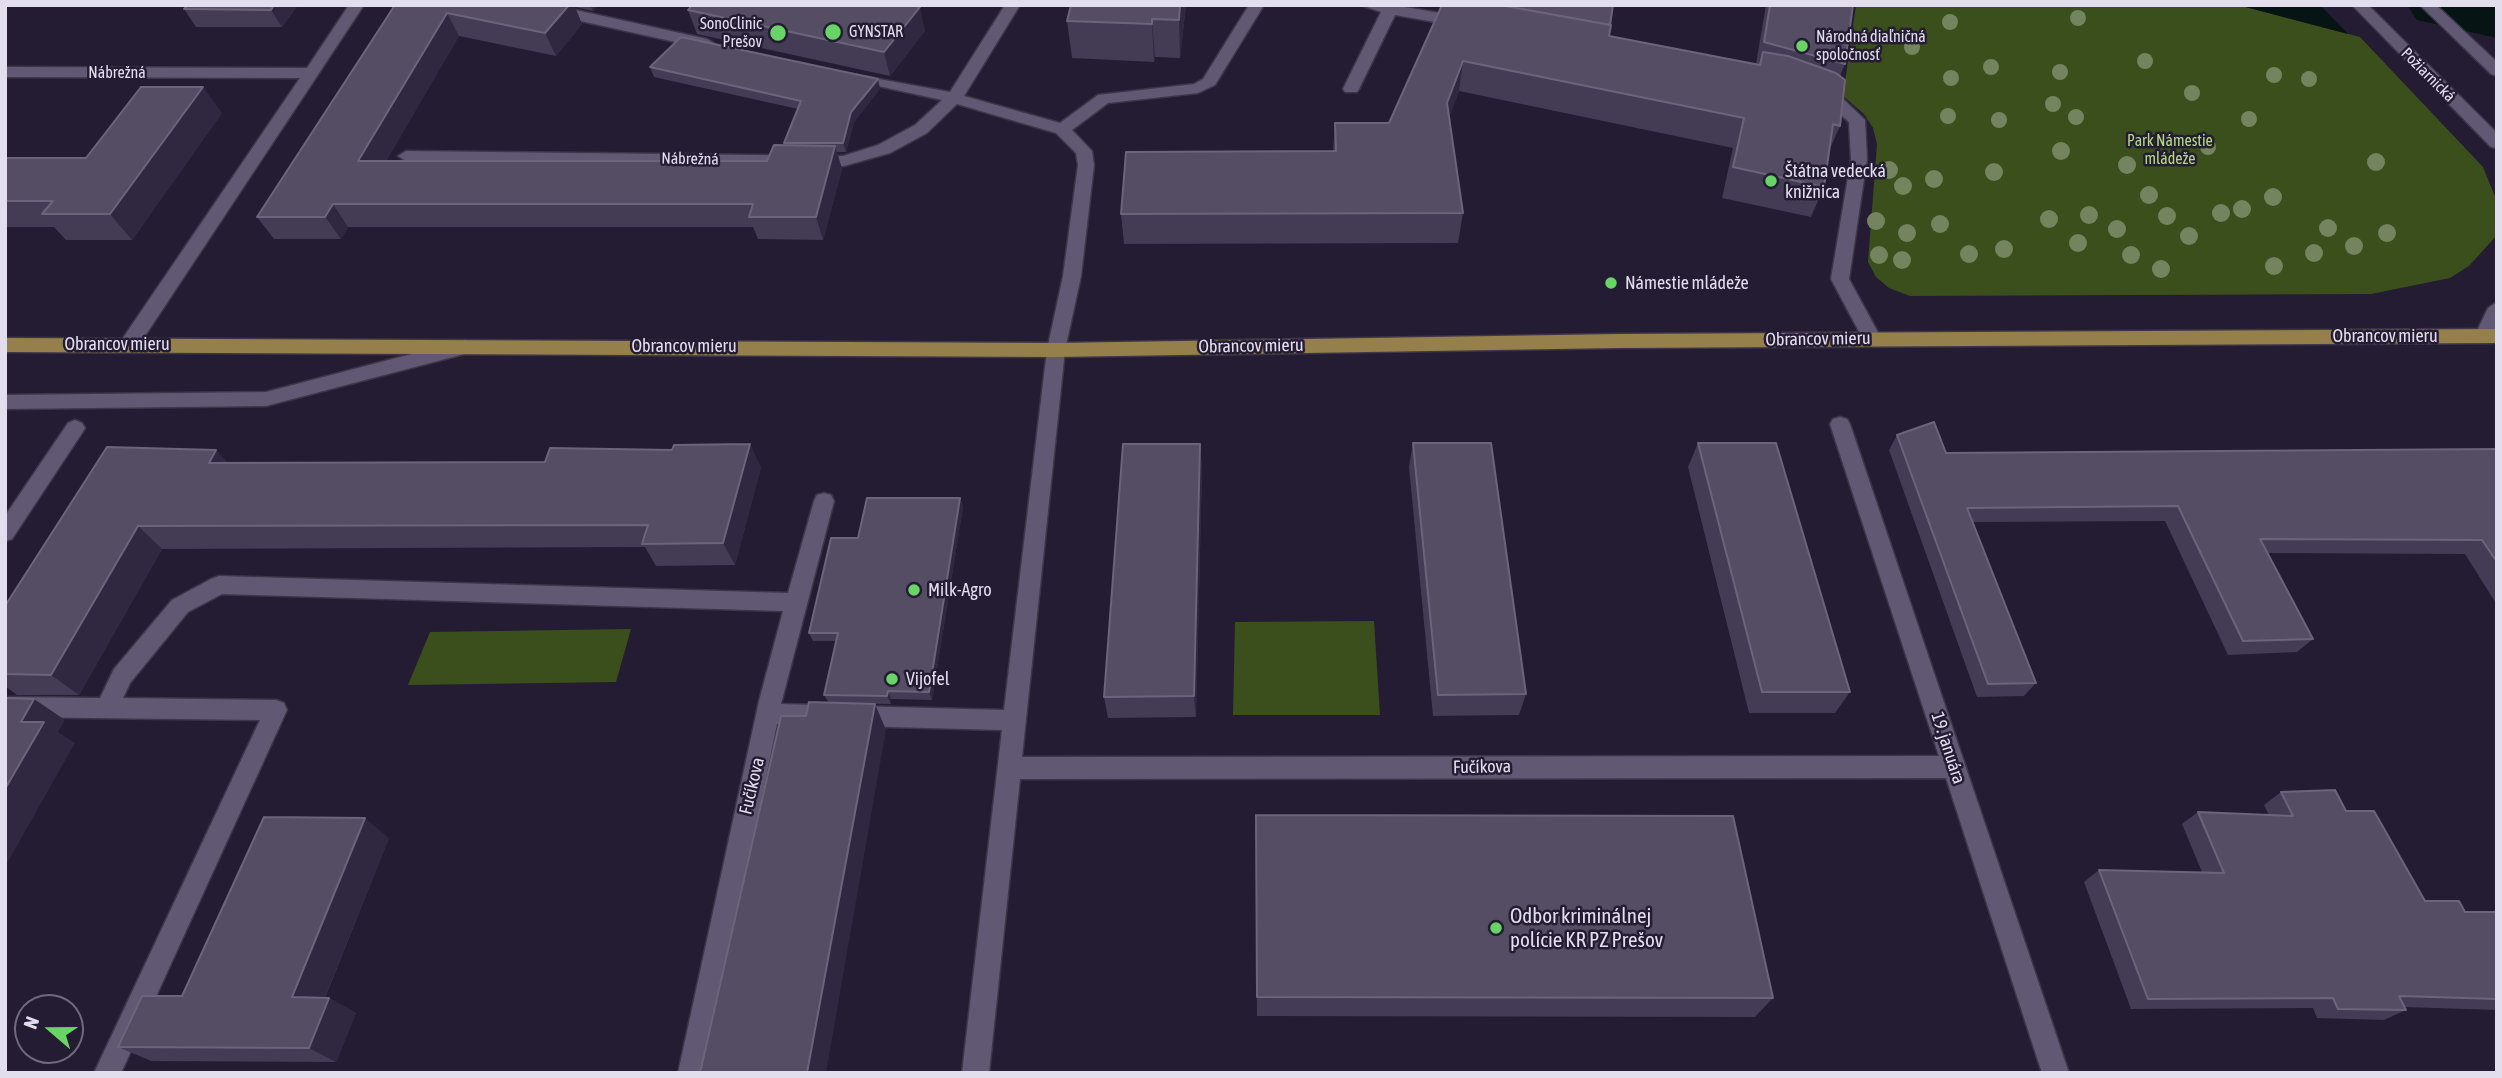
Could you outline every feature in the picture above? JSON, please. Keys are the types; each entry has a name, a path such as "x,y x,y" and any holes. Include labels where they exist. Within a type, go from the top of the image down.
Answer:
{"main road":[{"name":"Obrancov mieru","path":"5,345 130,343 1056,350 1872,338 2490,335"}],"street":[{"path":"130,343 357,5"},
{"path":"531,5 726,48"},
{"name":"Nábrežná","path":"406,156 844,161 884,149 922,128 954,98 1013,5"},
{"path":"1062,129 1104,99 1198,88 1209,82 1257,5"},
{"name":"Požiarnická","path":"2359,5 2491,139 2497,149"},
{"path":"2427,5 2497,71"},
{"path":"1372,6 1482,26"},
{"path":"1351,89 1390,9"},
{"name":"Nábrežná","path":"5,72 312,73"},
{"path":"834,72 954,98 1062,129 1084,151 1086,165 1072,276 1056,350 975,1073"},
{"path":"1806,88 1831,97 1857,120 1859,159 1840,279 1872,338"},
{"path":"2490,335 2497,308"},
{"path":"5,402 266,399 471,345"},
{"name":"19. januára","path":"1840,424 2056,1073"},
{"path":"5,533 75,428"},
{"name":"Fučíkova","path":"691,1073 768,714 824,501"},
{"path":"107,708 122,676 180,606 219,585 797,602"},
{"path":"5,707 276,710 107,1073"},
{"path":"768,714 1015,720"},
{"name":"Fučíkova","path":"1009,768 1954,767"}],"green space":[{"name":"Park Námestie mládeže","path":"1856,5 2238,5 2360,37 2483,167 2496,199 2497,235 2469,266 2450,278 2371,294 1910,296 1889,288 1876,277 1868,262 1877,144 1873,128 1864,114 1843,96"},
{"path":"1374,621 1380,715 1233,715 1235,622"},
{"path":"631,629 616,682 408,685 430,632"}],"shaded area":[{"path":"2238,5 2320,5 2348,34"}],"building":[{"path":"188,5 274,5 271,10 184,9"},
{"path":"395,5 569,5 545,33 447,13 358,161 767,161 774,145 835,146 816,217 749,217 753,204 333,204 325,217 257,217"},
{"name":"GYNSTAR","path":"692,5 920,7 884,52 688,10"},
{"path":"1071,5 1180,5 1179,20 1152,19 1152,24 1067,21"},
{"path":"1442,5 1500,5 1611,25 1609,36 1760,65 1763,52 1788,56 1836,73 1845,80 1840,126 1833,124 1824,187 1733,167 1744,118 1463,61 1447,103 1463,213 1121,214 1126,152 1336,151 1335,123 1389,123"},
{"path":"1500,5 1613,5 1610,25"},
{"name":"Národná diaľničná spoločnosť","path":"1770,5 1853,5 1845,64 1764,42"},
{"path":"681,37 878,79 851,112 843,143 784,143 801,101 650,67"},
{"path":"141,87 203,87 110,214 42,214 53,201 5,201 5,158 86,158"},
{"path":"1934,422 1946,453 2497,449 2497,562 2482,540 2260,539 2313,639 2243,641 2178,506 1967,508 2036,683 1988,684 1897,435"},
{"path":"1413,443 1491,443 1526,694 1438,695"},
{"path":"1698,443 1776,443 1850,692 1762,692"},
{"path":"750,444 723,543 642,544 648,525 138,526 51,675 5,674 5,606 107,447 216,450 209,463 545,462 550,448 672,450 674,445"},
{"path":"1123,444 1200,444 1194,696 1104,697"},
{"path":"867,498 960,498 929,692 888,691 887,696 824,695 838,633 809,633 831,538 858,538"},
{"path":"5,698 34,699 21,722 44,722 5,789"},
{"path":"809,702 875,704 807,1073 700,1073 781,716 806,716"},
{"path":"2335,790 2346,811 2374,811 2425,901 2459,901 2465,912 2497,912 2497,999 2399,996 2406,1010 2338,1009 2333,998 2148,999 2099,870 2224,873 2198,812 2293,816 2281,792"},
{"name":"Odbor kriminálnej polície KR PZ Prešov","path":"1256,815 1733,816 1773,998 1257,997"},
{"path":"264,817 365,818 292,997 329,998 309,1048 118,1047 142,996 182,996"}],"waterway":[{"path":"2441,5 2497,17"}],"place":[{"name":"GYNSTAR","path":"833,32"},
{"name":"SonoClinic Prešov","path":"778,33"},
{"name":"Národná diaľničná spoločnosť","path":"1802,46"},
{"name":"Štátna vedecká knižnica","path":"1771,181"},
{"name":"Námestie mládeže","path":"1611,283"},
{"name":"Milk-Agro","path":"914,590"},
{"name":"Vijofel","path":"892,679"},
{"name":"Odbor kriminálnej polície KR PZ Prešov","path":"1496,928"}]}
